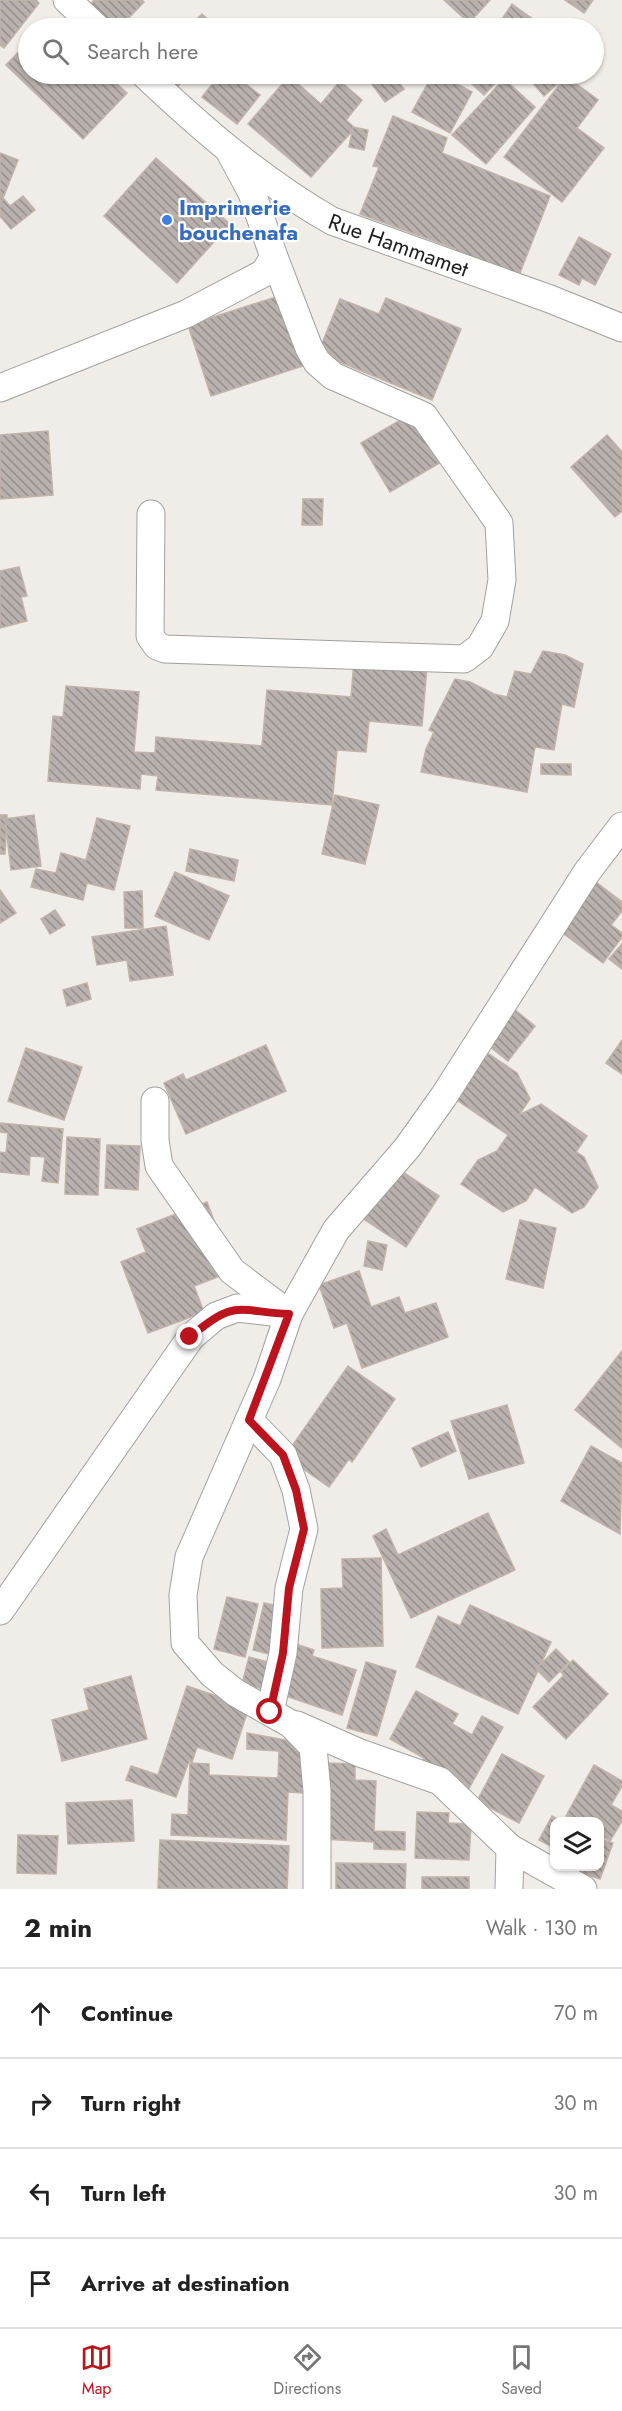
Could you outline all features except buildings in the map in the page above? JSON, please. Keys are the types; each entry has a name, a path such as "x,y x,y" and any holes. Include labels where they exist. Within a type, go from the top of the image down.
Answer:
{"street":[{"path":"67,0 86,18"},
{"name":"Rue Hammamet","path":"154,84 187,115 299,202 332,221 550,299 622,328"},
{"path":"151,514 150,636 157,646 165,649 464,659 480,647 495,621 502,580 499,523 424,416 333,376 317,362 309,348 274,257 252,193 227,146"},
{"path":"0,388 186,315 264,273 274,257"},
{"path":"317,1889 317,1791 313,1747 291,1724 236,1693 212,1674 185,1643 183,1595 189,1557 249,1420 289,1314 336,1230 407,1148 432,1113 587,873 622,826"},
{"path":"155,1101 159,1166 232,1271 289,1314"},
{"path":"0,1611 190,1337 216,1316 237,1308 289,1314"},
{"path":"249,1420 283,1455 296,1490 304,1529 289,1588 274,1715"},
{"path":"274,1715 360,1753 440,1781 510,1848 583,1889"},
{"path":"509,1889 510,1848"}],"place":[{"name":"Imprimerie bouchenafa","path":"167,220"}],"route":[{"path":"190,1337 216,1316 237,1308 264,1313 289,1314 267,1379 249,1420 283,1455 296,1490 304,1529 289,1588 283,1653 270,1712"}]}
